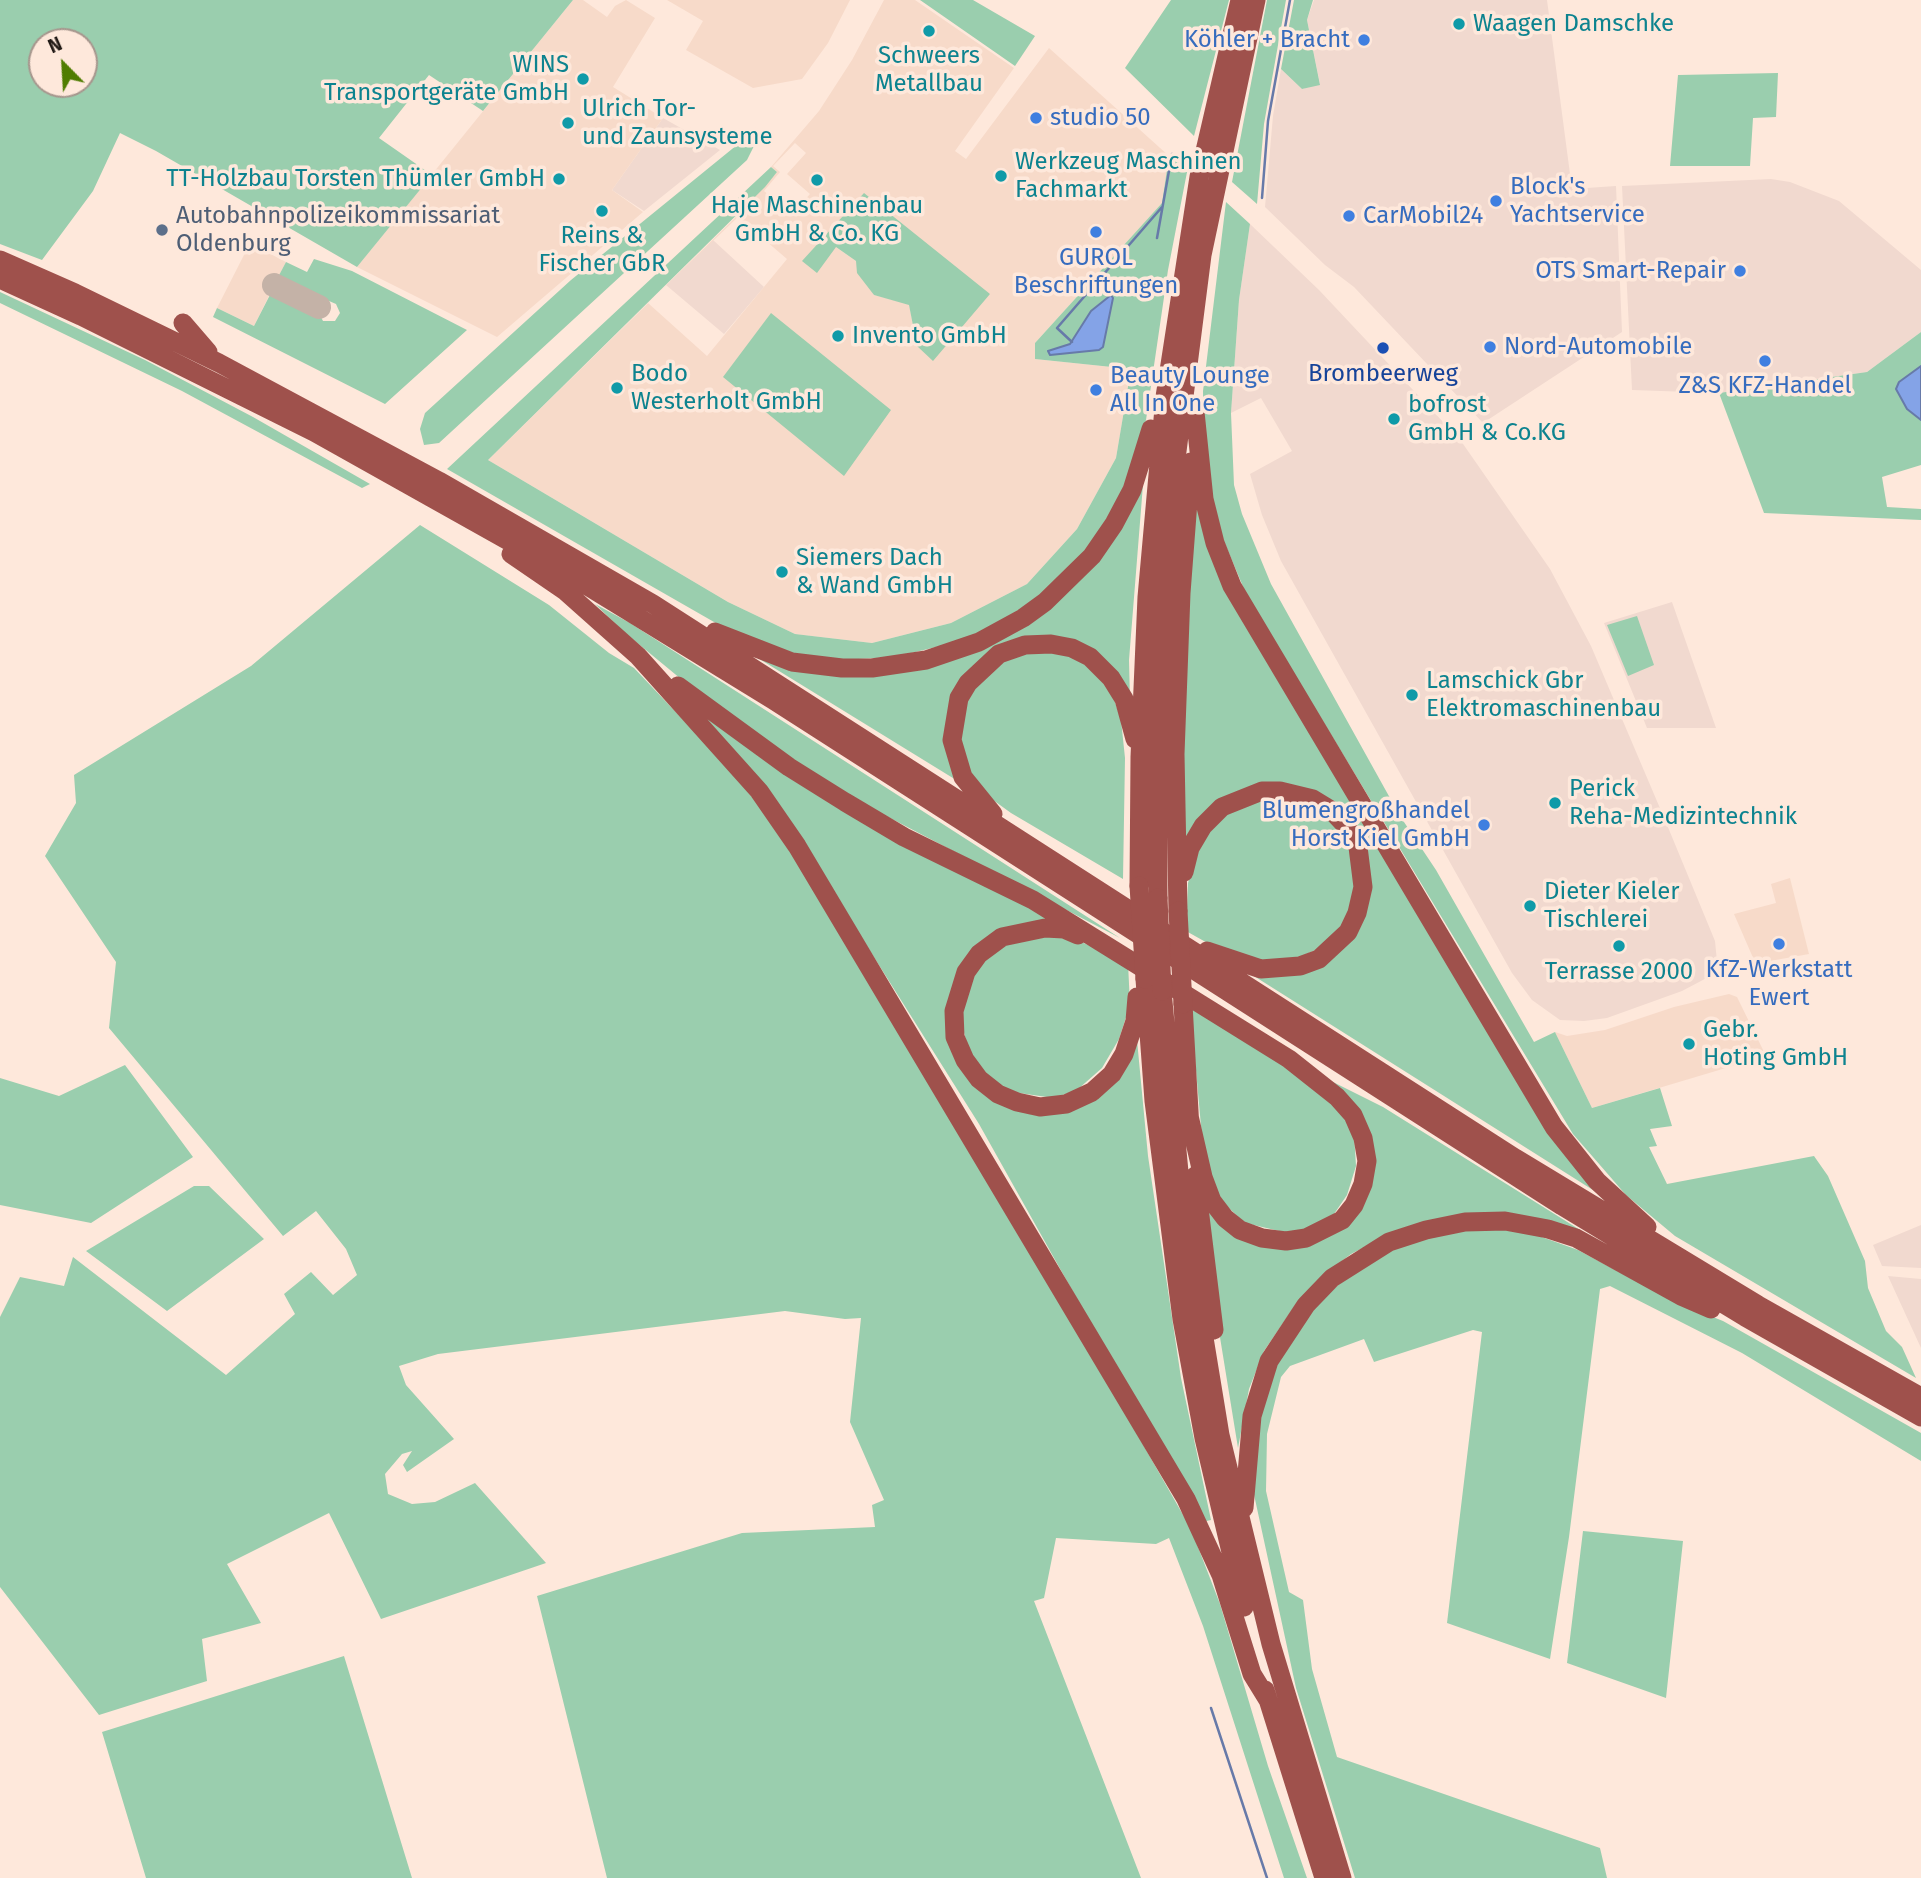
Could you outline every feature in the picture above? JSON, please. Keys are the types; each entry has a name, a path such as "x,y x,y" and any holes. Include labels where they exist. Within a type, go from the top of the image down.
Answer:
{"highway":[{"path":"1240,0 1214,147 1214,191 1182,394 1164,596 1157,755 1162,990 1182,1204 1220,1434 1296,1731 1342,1878"},
{"path":"1256,0 1214,147 1199,177 1165,397 1148,584 1140,757 1139,886 1142,977 1154,1101 1182,1320 1218,1501 1268,1700 1324,1878"},
{"path":"1202,255 1203,303 1181,593 1175,754 1178,911 1189,1116 1224,1406 1244,1507 1246,1544"},
{"path":"5,269 57,268"},
{"path":"5,269 219,363 416,468 653,604 1504,1151 1674,1255 1892,1381 1917,1408"},
{"path":"5,269 278,414 571,576 773,700 1427,1123 1745,1317 1917,1408"},
{"path":"183,323 197,342 219,363"},
{"path":"653,604 763,653 816,666 872,668 954,653 1023,618 1066,584 1092,556 1114,524 1132,490 1146,452 1154,412 1165,397"},
{"path":"1195,412 1204,499 1215,543 1232,586 1554,1127 1597,1181 1630,1213 1667,1242 1674,1255"},
{"path":"477,522 498,545 565,591 638,656 732,727 845,802 904,836 1033,900 1289,1059 1337,1097 1353,1115 1363,1138 1367,1161 1363,1184 1354,1205 1342,1220 1328,1230 1306,1238 1286,1241 1262,1238 1240,1230 1225,1218 1212,1201 1203,1177 1189,1116"},
{"path":"1002,826 963,777 952,740 959,698 968,683 999,654 1025,645 1051,644 1072,648 1090,657 1111,678 1124,699 1140,757"},
{"path":"638,656 759,791 797,846 903,1019 1186,1499 1221,1575 1252,1674 1268,1700"},
{"path":"1176,941 1261,969 1300,966 1319,959 1348,932 1357,913 1363,887 1358,848 1347,827 1331,810 1313,799 1280,791 1242,797 1222,807 1196,837 1184,872 1178,911"},
{"path":"1117,951 1064,929 1045,928 1002,937 979,954 966,972 954,1011 955,1037 965,1060 979,1079 998,1094 1040,1107 1066,1104 1092,1092 1112,1074 1124,1054 1135,1021 1142,977"},
{"path":"1289,1059 1427,1123"},
{"path":"1244,1507 1252,1416 1269,1361 1299,1315 1332,1278 1356,1260 1389,1242 1426,1230 1465,1222 1504,1221 1548,1229 1576,1238 1681,1296 1745,1317"}],"shaded area":[{"path":"573,0 583,0 607,17 615,6 626,0 655,18 613,87 663,118 612,190 643,212 497,337 357,267"},
{"path":"667,0 850,0 828,43 802,79 753,88 686,50 703,21"},
{"path":"884,0 915,0 1014,68 955,151 966,159 1049,48 1169,156 1162,203 1035,343 1035,359 1131,369 1116,458 1077,529 1027,584 951,623 872,643 795,634 728,602 488,460 648,303 707,356 787,259 738,217 657,295 777,172 771,167 819,111 852,60","holes":["795,143 806,153 787,174 810,194 792,214 764,191 780,172 773,166","836,247 990,294 917,346 909,304 874,295 856,261"]},
{"path":"1314,0 1547,0 1572,189 1616,186 1622,332 1483,423 1354,287 1325,265 1265,207 1273,116 1281,69 1302,89 1320,84 1307,20"},
{"path":"663,118 720,150 644,211 612,190"},
{"path":"1771,179 1790,182 1839,201 1921,270 1921,332 1867,372 1719,393 1632,390 1622,186"},
{"path":"1250,224 1319,290 1461,441 1550,569 1591,646 1665,820 1715,941 1718,972 1682,991 1607,1018 1584,1021 1560,1020 1532,1000 1512,973 1281,561 1262,515 1250,474 1292,451 1261,398 1231,413 1239,300"},
{"path":"713,240 764,287 724,334 666,285"},
{"path":"255,246 286,262 254,326 217,308 245,253 250,255"},
{"path":"1672,602 1716,728 1647,728 1604,623"},
{"path":"1790,878 1809,954 1770,961 1754,960 1734,914 1776,903 1771,884"},
{"path":"1729,994 1737,997 1766,1056 1592,1108 1555,1032 1567,1036 1605,1030 1674,1007"},
{"path":"1921,1225 1921,1268 1882,1266 1873,1245"},
{"path":"1888,1276 1921,1279 1921,1348"}],"green space":[{"path":"0,0 573,0 483,111 429,75 379,138 432,175 357,267 120,133 93,191 42,260 0,244"},
{"path":"920,0 973,0 1035,36 1015,66"},
{"path":"1171,0 1229,0 1194,136 1125,68"},
{"path":"1267,0 1286,0 1264,124 1257,204 1232,182"},
{"path":"1294,0 1313,0 1307,20 1320,85 1302,89 1281,69"},
{"path":"1778,73 1776,117 1753,118 1750,166 1670,166 1678,75"},
{"path":"748,136 757,140 747,160 439,443 424,445 420,429 425,413 571,280"},
{"path":"1169,156 1188,167 1168,270 1146,420 1120,498 1087,549 1051,587 1009,617 969,639 895,657 840,660 793,653 721,626 447,469 771,167 777,172 765,187 488,460 728,602 795,634 872,643 951,623 1027,584 1077,529 1116,458 1131,369 1035,359 1035,343 1162,203","holes":["1091,311 1104,336 1103,347 1051,355 1049,351 1070,344"]},
{"path":"864,193 990,294 933,361 917,346 909,305 874,295 857,273 856,261 836,247 817,273 802,261"},
{"path":"1226,202 1250,224 1239,300 1231,413 1234,485 1242,514 1271,584 1400,816 1436,870 1534,1042 1555,1032 1592,1108 1660,1088 1672,1126 1650,1129 1657,1146 1649,1147 1667,1184 1814,1156 1828,1176 1865,1261 1868,1288 1886,1331 1902,1347 1916,1378 1675,1236 1626,1195 1573,1134 1247,596 1215,520 1204,456 1203,391"},
{"path":"314,259 352,271 467,330 385,404 213,317 217,308 254,326 273,289 318,311 323,321 335,321 340,313 336,304 329,301 321,304 276,281 286,262 307,272"},
{"path":"0,292 145,360 253,417 370,484 362,488 182,391 0,303"},
{"path":"771,313 891,410 844,476 723,377"},
{"path":"1921,332 1921,465 1882,477 1887,507 1921,509 1921,520 1764,513 1719,393 1867,372"},
{"path":"1144,472 1129,660 1130,701 1113,672 1040,637 960,684 961,783 753,655 862,673 1041,613"},
{"path":"1194,495 1207,543 1604,1197 1246,971 1280,974 1348,938 1365,846 1319,796 1229,797 1181,859 1181,771"},
{"path":"420,525 549,605 609,653 634,668 726,765 787,840 973,1145 1191,1529 1220,1604 1268,1766 1307,1878 1284,1878 1203,1626 1169,1538 1156,1544 1056,1538 1044,1598 1034,1601 1141,1878 607,1878 537,1596 742,1533 875,1527 872,1505 884,1500 850,1422 861,1318 845,1319 785,1311 438,1354 399,1366 406,1385 454,1439 407,1472 403,1465 412,1451 402,1454 385,1474 388,1494 412,1504 435,1502 475,1483 546,1563 381,1619 329,1513 227,1564 261,1623 202,1639 207,1681 99,1715 0,1587 0,1317 20,1277 64,1286 73,1257 226,1375 295,1314 284,1294 311,1272 333,1295 357,1275 346,1249 316,1211 283,1236 109,1028 116,962 45,856 76,803 74,775 251,666"},
{"path":"595,604 630,623 1120,938 823,783 721,712 624,632"},
{"path":"1637,616 1654,665 1628,676 1607,625"},
{"path":"1054,650 1080,659 1110,687 1121,720 1125,758 1123,879 1011,813 982,792 962,758 958,728 965,694 987,668 1018,653"},
{"path":"701,714 1071,925 991,937 948,1021 995,1098 1075,1107 1137,1040 1148,1156 1181,1378 1211,1520 1202,1522 979,1124 782,811"},
{"path":"1280,794 1305,804 1326,818 1343,835 1354,861 1354,910 1327,945 1288,962 1254,961 1220,950 1186,931 1188,883 1201,841 1233,807"},
{"path":"1047,934 1077,940 1128,963 1130,1005 1119,1039 1102,1068 1077,1090 1054,1098 1012,1092 987,1077 968,1050 961,1019 969,982 989,955 1013,940"},
{"path":"1190,1004 1304,1077 1336,1105 1354,1134 1356,1166 1347,1195 1334,1214 1316,1227 1288,1233 1245,1223 1219,1199 1208,1170 1202,1137"},
{"path":"125,1065 193,1157 91,1223 0,1205 0,1078 59,1096"},
{"path":"1333,1082 1383,1107 1609,1248 1544,1223 1380,1239 1351,1254 1321,1277 1298,1301 1264,1351 1249,1389 1238,1448 1218,1325 1205,1199 1220,1222 1314,1241 1370,1177"},
{"path":"194,1186 209,1186 264,1239 167,1311 86,1251"},
{"path":"1500,1229 1539,1236 1578,1250 1675,1302 1723,1321 1921,1433 1921,1461 1742,1353 1610,1286 1600,1289 1569,1537 1550,1659 1447,1623 1482,1332 1473,1330 1374,1362 1364,1339 1290,1366 1281,1377 1267,1434 1266,1491 1289,1592 1303,1600 1312,1669 1337,1757 1600,1848 1607,1878 1355,1878 1296,1688 1253,1490 1262,1392 1302,1317 1370,1257 1448,1230"},
{"path":"1583,1531 1683,1541 1666,1698 1567,1663"},
{"path":"344,1656 412,1878 146,1878 102,1732"}],"water":[{"path":"1111,295 1113,298 1103,347 1099,350 1050,355 1048,351 1070,344 1091,311"},
{"path":"1921,366 1921,420 1907,409 1896,389 1899,382"}],"waterway":[{"path":"1262,198 1268,121 1290,0"},
{"path":"1157,238 1172,154"},
{"path":"1072,342 1057,328 1162,207"},
{"path":"1211,1708 1267,1878"}],"taxiway":[{"path":"274,285 319,307"}],"place":[{"name":"Waagen Damschke","path":"1459,24"},
{"name":"Schweers Metallbau","path":"929,31"},
{"name":"Köhler + Bracht","path":"1364,40"},
{"name":"WINS Transportgeräte GmbH","path":"583,79"},
{"name":"studio 50","path":"1036,118"},
{"name":"Ulrich Tor- und Zaunsysteme","path":"568,123"},
{"name":"Werkzeug Maschinen Fachmarkt","path":"1001,176"},
{"name":"TT-Holzbau Torsten Thümler GmbH","path":"559,179"},
{"name":"Haje Maschinenbau GmbH & Co. KG","path":"817,180"},
{"name":"Block's Yachtservice","path":"1496,201"},
{"name":"Reins & Fischer GbR","path":"602,211"},
{"name":"CarMobil24","path":"1349,216"},
{"name":"Autobahnpolizeikommissariat Oldenburg","path":"162,230"},
{"name":"GUROL Beschriftungen","path":"1096,232"},
{"name":"OTS Smart-Repair","path":"1740,271"},
{"name":"Invento GmbH","path":"838,336"},
{"name":"Nord-Automobile","path":"1490,347"},
{"name":"Brombeerweg","path":"1383,348"},
{"name":"Z&S KFZ-Handel","path":"1765,361"},
{"name":"Bodo Westerholt GmbH","path":"617,388"},
{"name":"Beauty Lounge All In One","path":"1096,390"},
{"name":"bofrost GmbH & Co.KG","path":"1394,419"},
{"name":"Siemers Dach & Wand GmbH","path":"782,572"},
{"name":"Lamschick Gbr Elektromaschinenbau","path":"1412,695"},
{"name":"Perick Reha-Medizintechnik","path":"1555,803"},
{"name":"Blumengroßhandel Horst Kiel GmbH","path":"1484,825"},
{"name":"Dieter Kieler Tischlerei","path":"1530,906"},
{"name":"KfZ-Werkstatt Ewert","path":"1779,944"},
{"name":"Terrasse 2000","path":"1619,946"},
{"name":"Gebr. Hoting GmbH","path":"1689,1044"}]}
